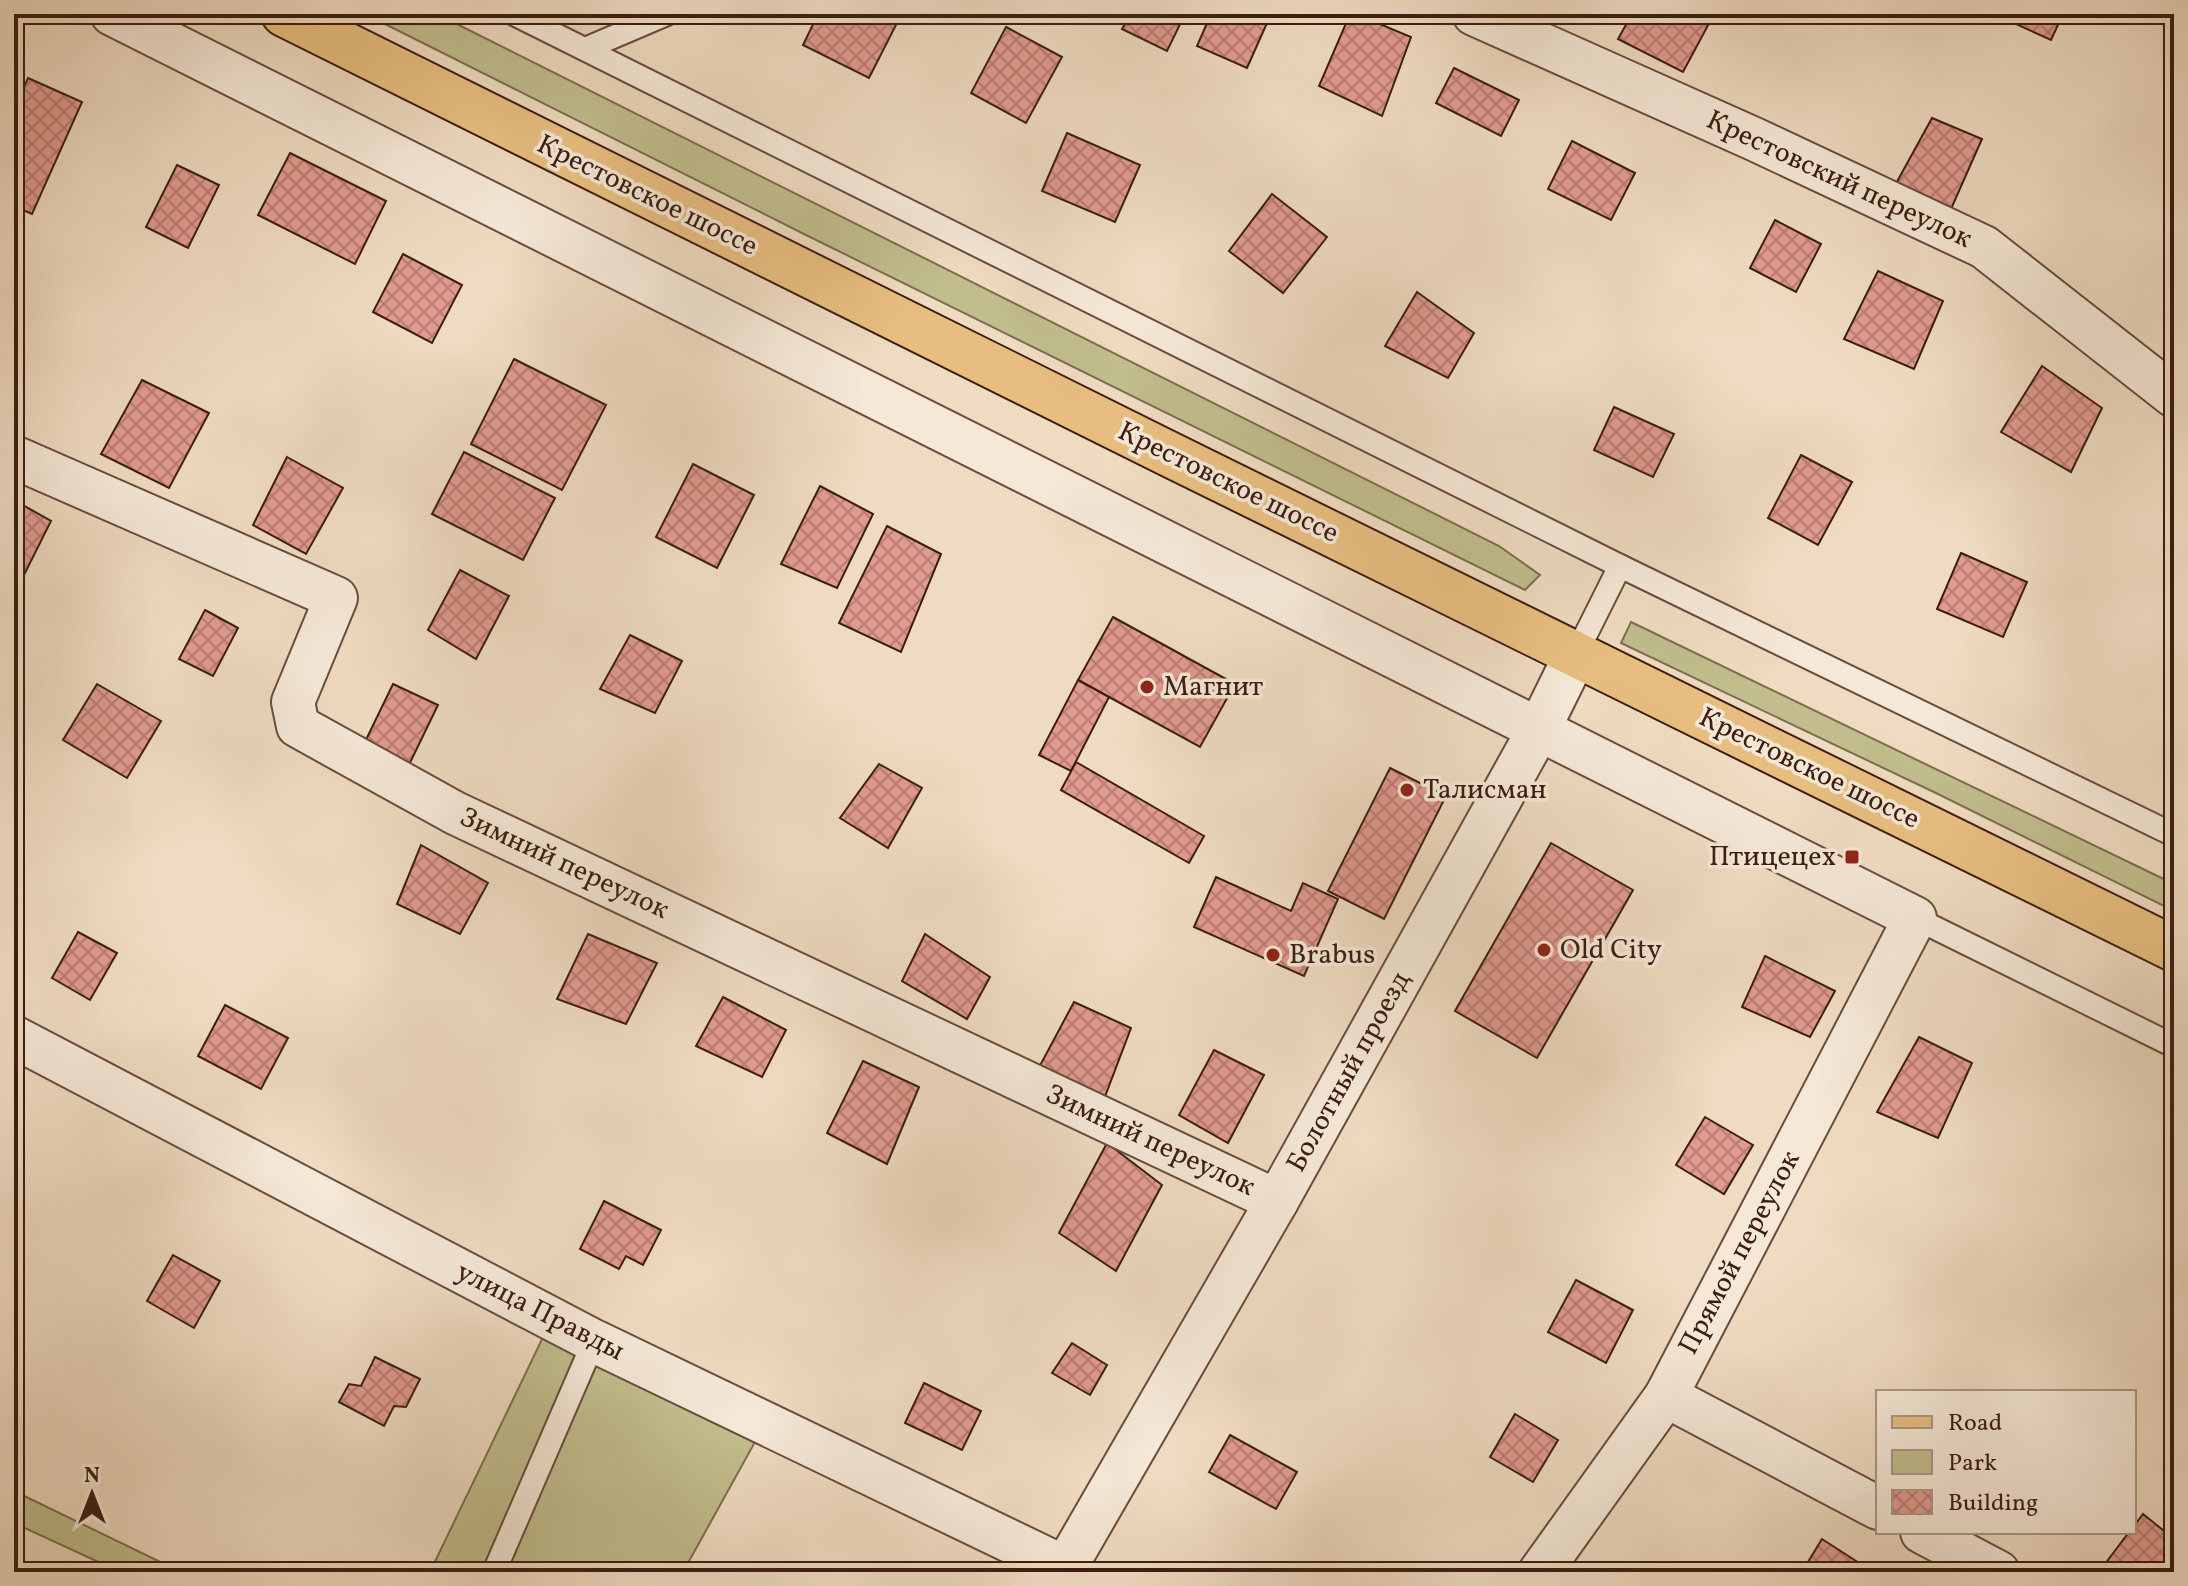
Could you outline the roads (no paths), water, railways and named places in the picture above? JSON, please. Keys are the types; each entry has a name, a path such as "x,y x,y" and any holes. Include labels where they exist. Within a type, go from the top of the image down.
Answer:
{"main road":[{"name":"Крестовское шоссе","path":"284,14 2174,949"}],"street":[{"path":"112,14 1915,918"},
{"name":"Крестовский переулок","path":"1474,14 1754,139 1984,247 2174,396"},
{"name":"Зимний переулок","path":"14,457 336,598 293,702 298,726 455,813 1277,1201"},
{"name":"Болотный проезд","path":"1069,1570 1538,731 1576,654"},
{"name":"Прямой переулок","path":"1540,1572 1666,1396 1915,918"},
{"name":"улица Правды","path":"14,1037 594,1341 1069,1570"},
{"path":"1666,1396 1876,1507"},
{"path":"1926,1534 1998,1572"}],"lane":[{"path":"514,14 1620,566 2174,835"},
{"path":"585,49 667,14"},
{"path":"1576,654 1620,566"},
{"path":"1915,918 2174,1046"},
{"path":"494,1572 594,1341"}],"place":[{"name":"Магнит","path":"1147,687"},
{"name":"Талисман","path":"1407,790"},
{"name":"Птицецех","path":"1852,857"},
{"name":"Old City","path":"1544,950"},
{"name":"Brabus","path":"1273,955"}]}
